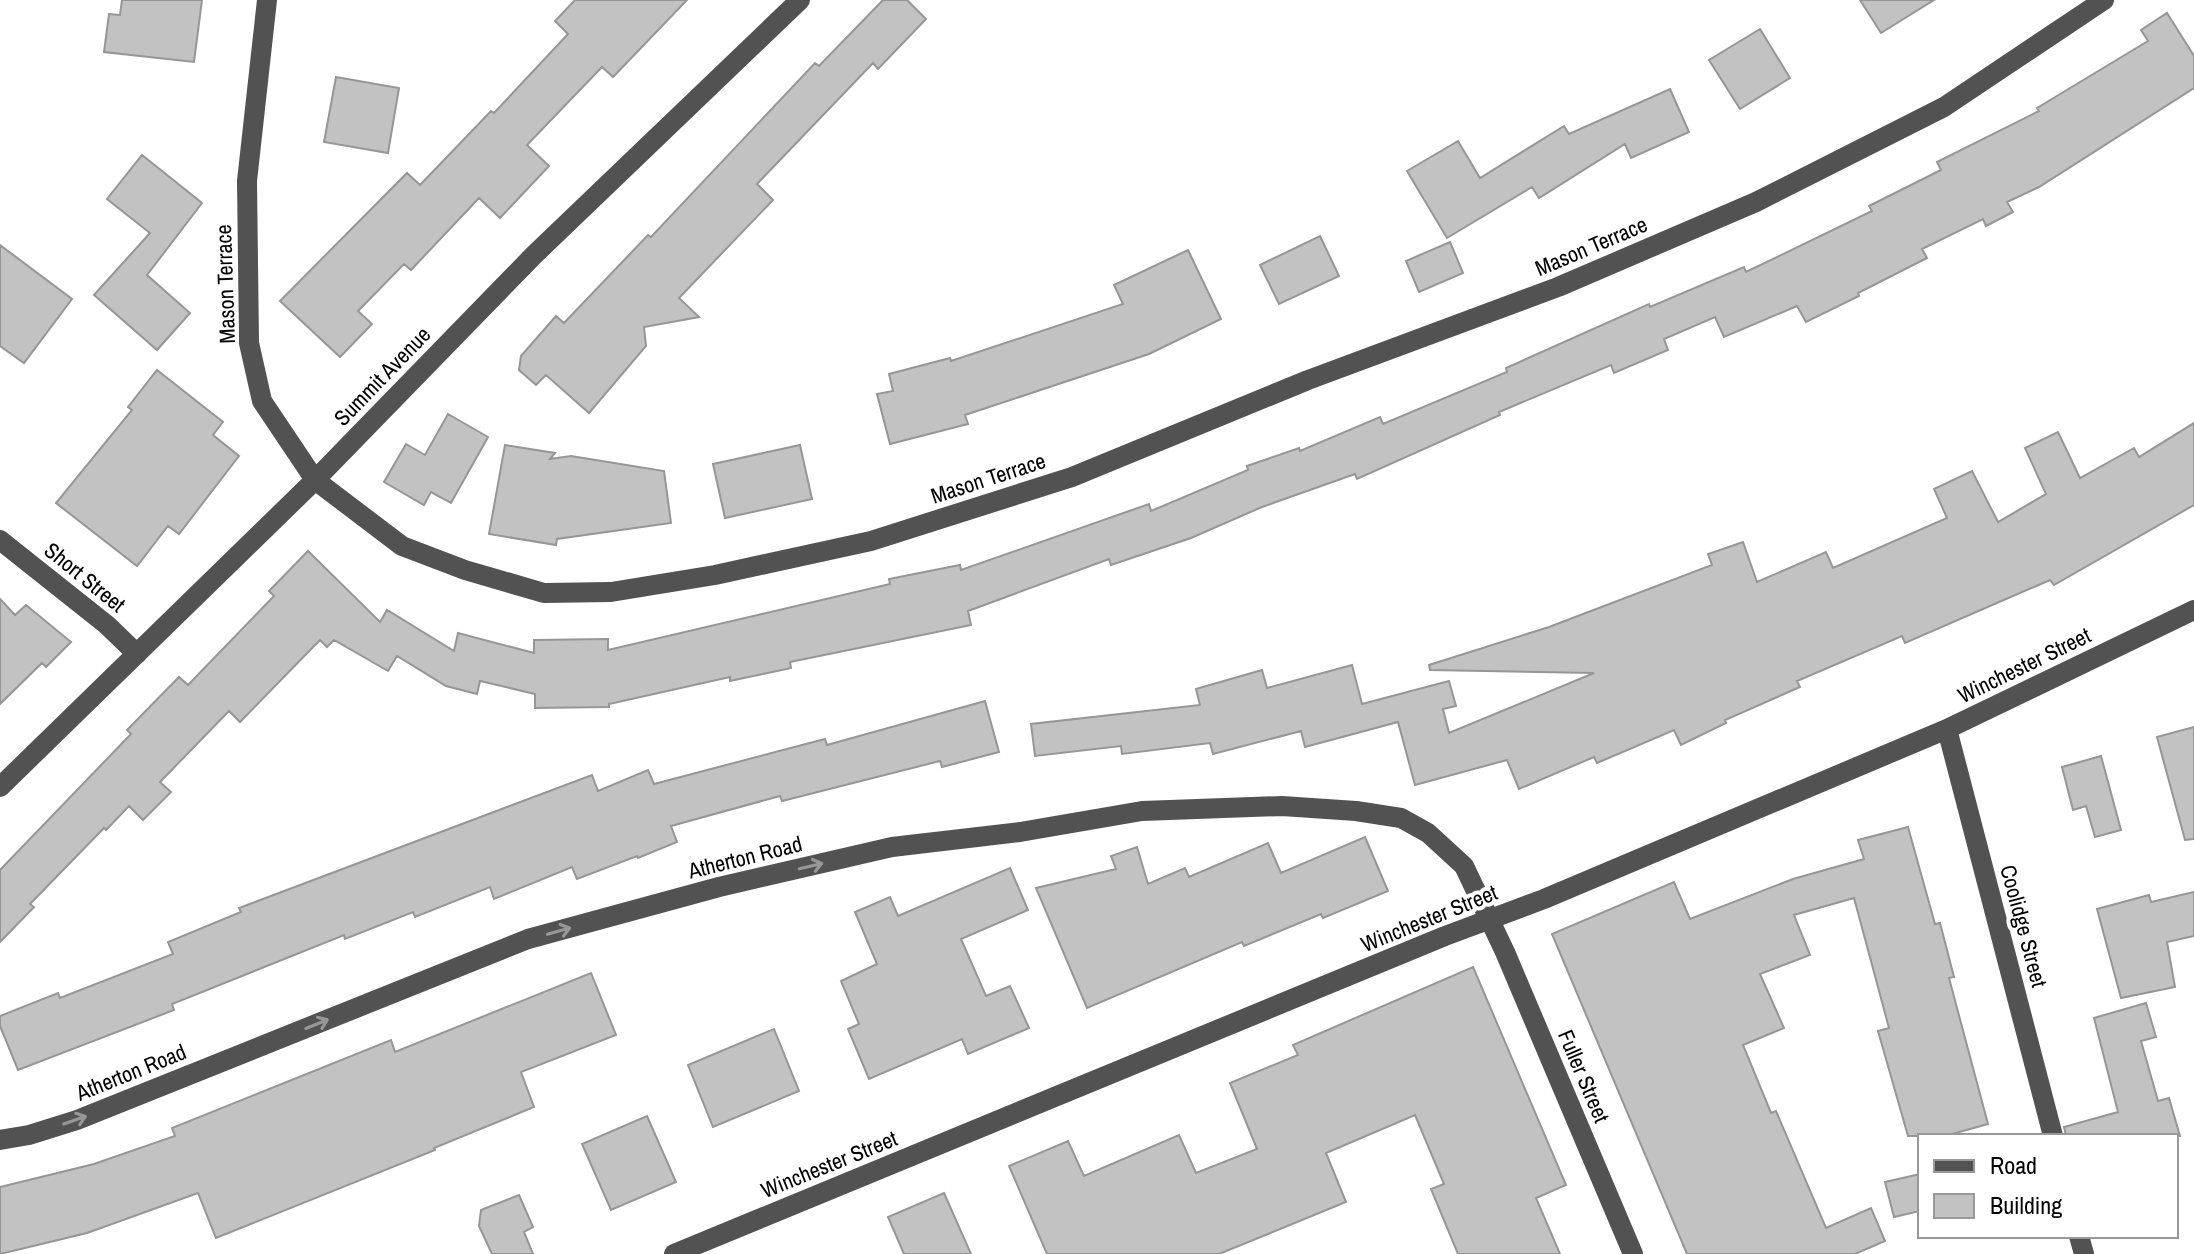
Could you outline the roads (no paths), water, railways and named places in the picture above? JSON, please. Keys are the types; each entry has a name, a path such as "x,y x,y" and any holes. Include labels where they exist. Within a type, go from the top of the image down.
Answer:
{"street":[{"name":"Mason Terrace","path":"267,0 247,181 249,343 262,401 315,480 402,546 465,570 544,593 611,592 702,577 871,541 1072,477 1308,380 1558,287 1756,202 1944,107 2104,0"},
{"name":"Summit Avenue","path":"0,787 315,480 534,255 800,0"},
{"name":"Short Street","path":"0,540 107,625 137,654"},
{"name":"Winchester Street","path":"674,1254 1489,918 1544,899 1947,729 2194,610"},
{"name":"Coolidge Street","path":"1947,729 2052,1134"},
{"name":"Atherton Road","path":"0,1140 29,1135 77,1120 528,939 719,887 892,847 1020,832 1142,811 1282,806 1378,813 1401,818 1444,845 1464,866 1489,918"},
{"name":"Fuller Street","path":"1489,918 1633,1254"}]}
